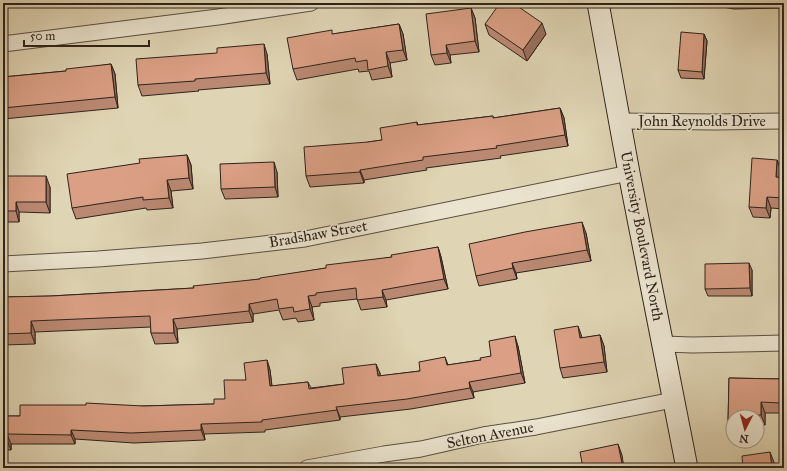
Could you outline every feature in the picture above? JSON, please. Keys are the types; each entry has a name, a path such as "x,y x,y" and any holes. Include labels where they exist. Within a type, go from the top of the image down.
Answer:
{"street":[{"path":"3,44 218,17 311,3"},
{"name":"University Boulevard North","path":"598,3 629,173 687,468"},
{"name":"John Reynolds Drive","path":"620,121 784,121"},
{"name":"Bradshaw Street","path":"3,264 98,259 202,251 305,239 629,173"},
{"path":"662,344 693,345 784,343"},
{"name":"Selton Avenue","path":"307,468 536,427 673,400"}],"building":[{"path":"500,3 513,3 542,23 523,50 485,24"},
{"path":"471,8 475,41 446,45 447,53 431,55 426,14"},
{"path":"399,24 403,50 386,52 388,66 368,70 367,60 356,62 355,58 293,69 287,38 332,30 332,34"},
{"path":"681,32 704,34 702,72 678,70"},
{"path":"264,44 266,73 195,79 195,81 138,85 136,59 217,53 217,48"},
{"path":"111,64 115,97 3,108 3,77 66,71 66,69"},
{"path":"560,108 565,135 496,146 497,148 423,157 423,160 360,170 360,172 306,176 304,147 382,140 380,128 417,122 417,125 493,116 493,118"},
{"path":"187,155 189,178 167,180 169,198 143,200 143,197 72,208 67,174 140,163 139,159"},
{"path":"752,158 777,160 776,177 784,178 784,198 767,197 766,208 749,207"},
{"path":"274,162 275,187 221,189 220,164"},
{"path":"3,176 46,176 46,202 16,202 16,211 3,211"},
{"path":"582,222 587,250 512,263 513,268 476,276 469,244"},
{"path":"438,247 444,279 382,290 383,297 357,300 356,288 316,293 316,295 308,296 310,309 294,312 293,307 279,309 277,299 249,304 249,311 173,319 174,333 151,333 150,316 31,321 31,333 3,334 3,297 51,296 194,288 193,286 260,279 326,268 326,265 392,257 391,255"},
{"path":"749,263 750,288 705,289 705,264"},
{"path":"578,326 580,338 600,335 604,362 560,368 554,330"},
{"path":"515,336 521,373 469,382 470,388 407,399 336,407 337,410 262,420 262,422 201,424 201,430 131,433 71,430 71,435 7,434 7,440 3,440 3,416 20,416 20,405 86,405 86,403 143,406 214,404 214,399 225,399 224,380 246,380 244,363 267,360 270,386 308,382 309,389 344,384 342,368 376,364 378,376 420,371 419,362 445,357 447,365 481,360 480,358 491,356 489,341"},
{"path":"729,378 781,379 780,403 761,402 761,409 728,409"},
{"path":"618,444 623,468 583,468 580,452"},
{"path":"770,452 772,468 743,468 742,456"}]}
